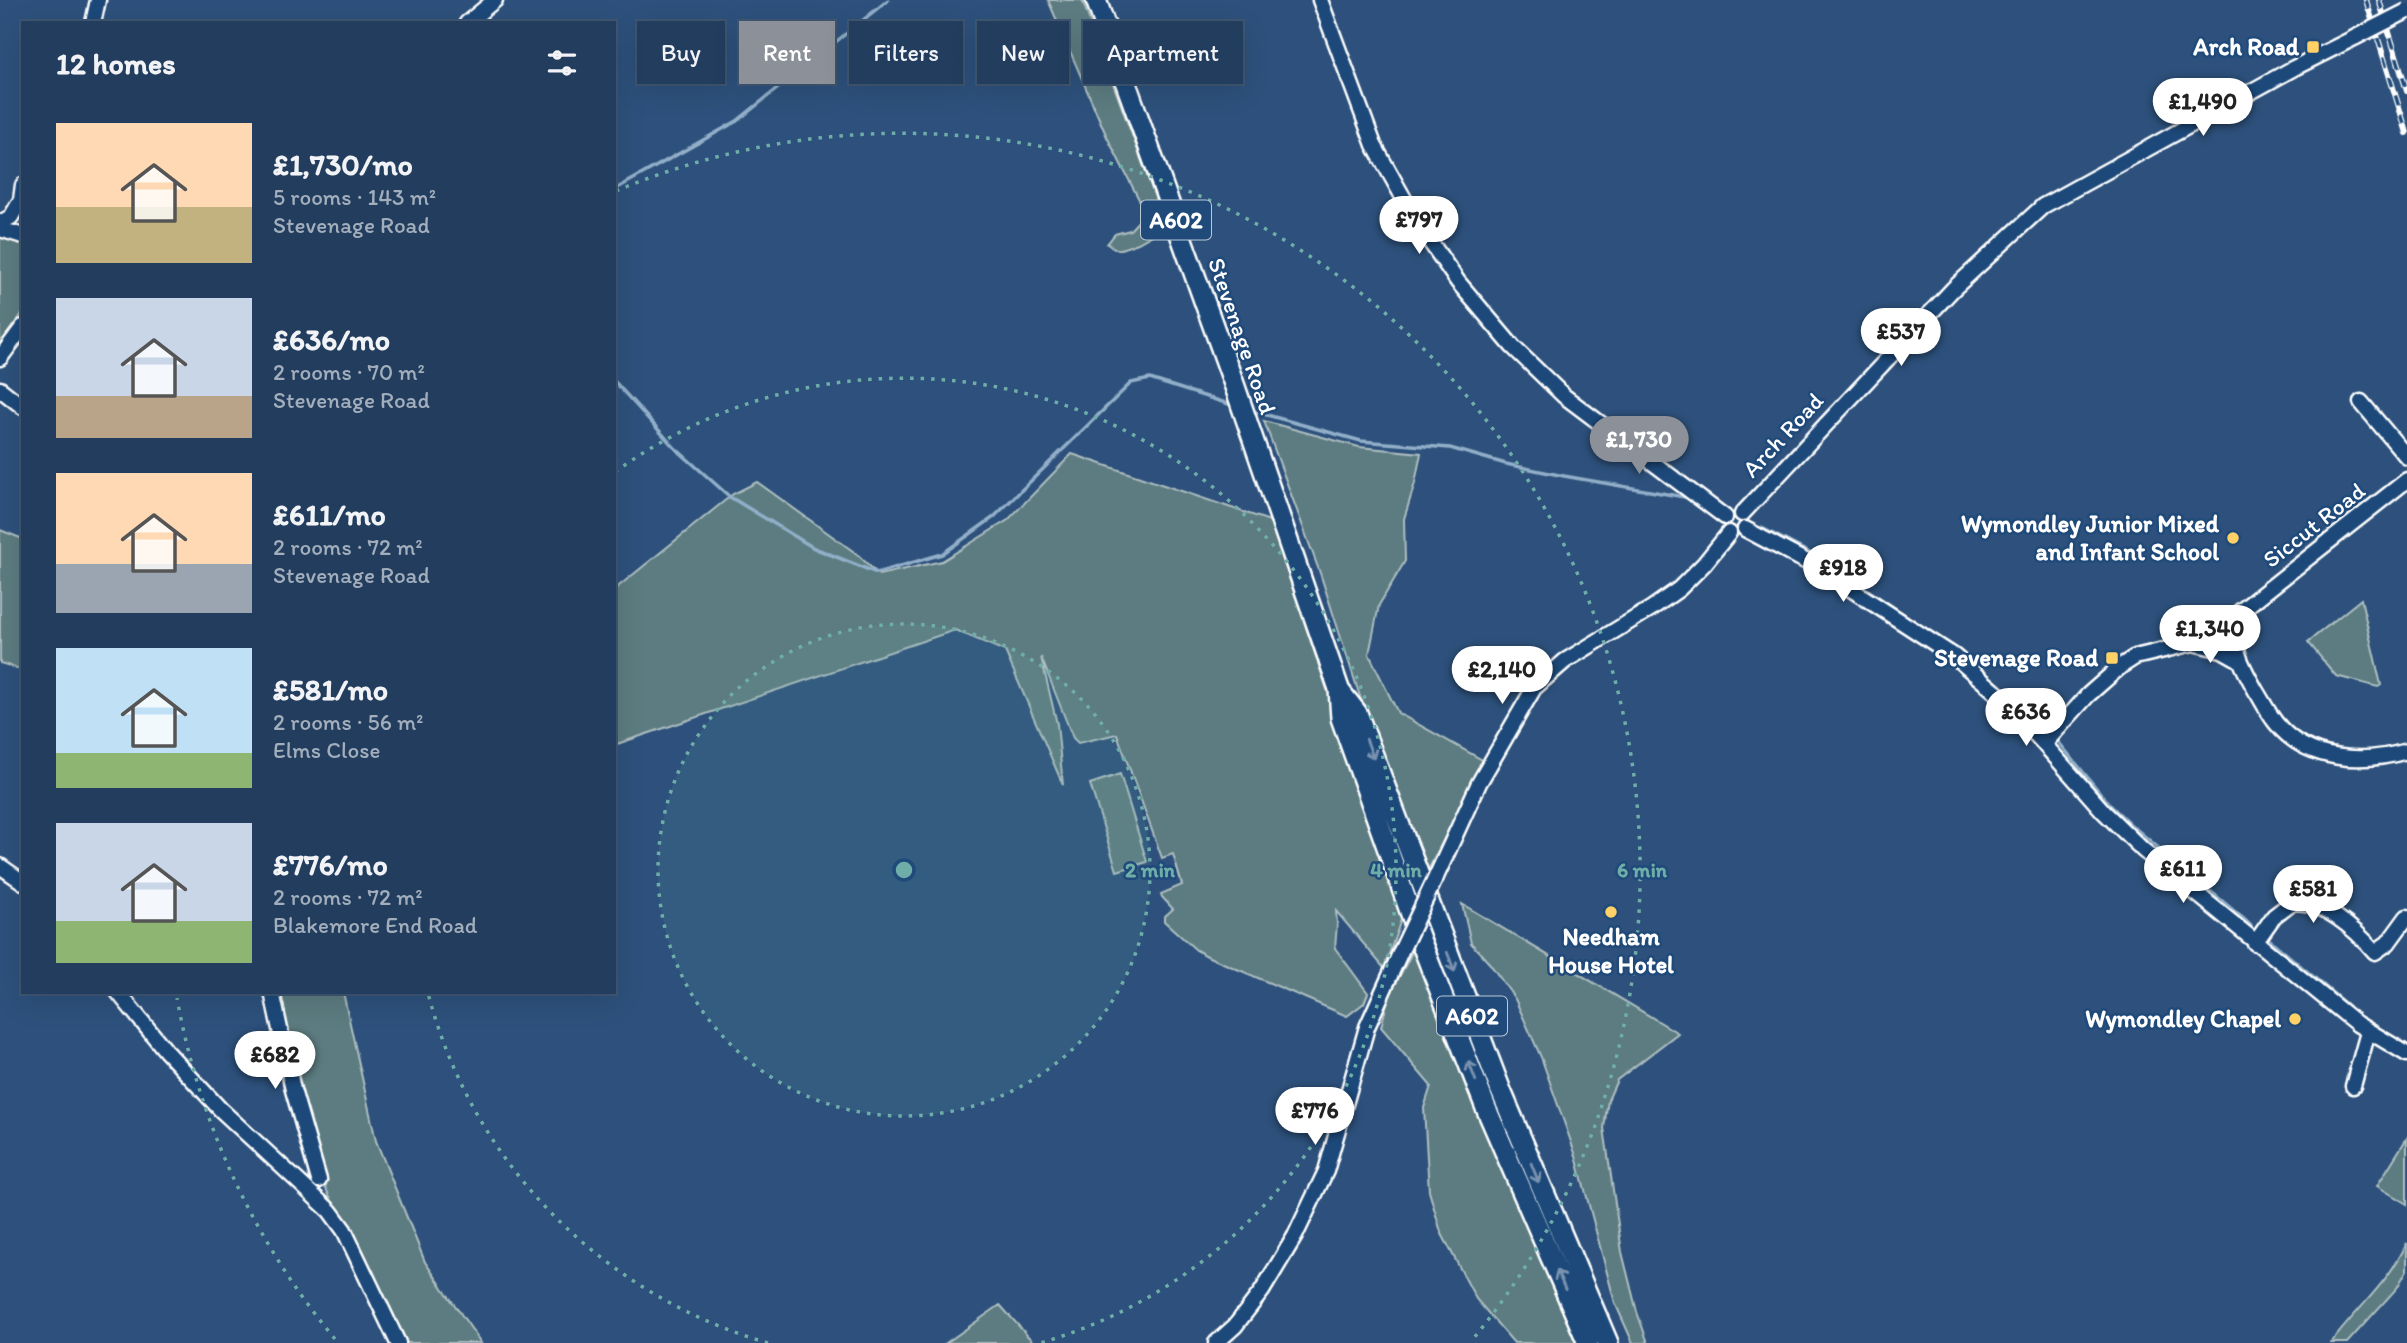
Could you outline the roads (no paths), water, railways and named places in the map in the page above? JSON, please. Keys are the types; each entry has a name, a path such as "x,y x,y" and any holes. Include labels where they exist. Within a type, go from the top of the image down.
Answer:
{"main road":[{"name":"Stevenage Road","path":"1096,0 1234,384 1339,689"},
{"name":"A602","path":"1339,689 1340,718 1421,942 1486,1108 1588,1343"},
{"name":"A602","path":"1339,689 1357,713 1501,1091 1608,1343"}],"street":[{"path":"93,21 98,0"},
{"path":"469,21 495,0"},
{"path":"1320,0 1374,145 1418,224 1458,282 1513,347 1564,396 1725,517"},
{"name":"Arch Road","path":"1742,514 1953,289 2043,206 2294,68 2407,11"},
{"path":"0,223 11,217 21,205"},
{"path":"0,229 21,235"},
{"path":"0,358 21,330"},
{"path":"0,389 21,405"},
{"path":"2361,402 2407,457"},
{"name":"Siccut Road","path":"2045,743 2094,689 2121,666 2146,653 2193,643 2214,632 2407,480"},
{"path":"1729,513 1742,514 1746,523 1745,529 1741,533 1729,533 1723,523 1725,517 1729,513"},
{"path":"1745,529 1831,576 1954,656 2007,702 2120,829 2255,943 2368,1032 2407,1054"},
{"path":"1216,1343 1235,1326 1262,1291 1295,1236 1326,1171 1367,1027 1479,783 1534,688 1564,661 1679,589 1729,533"},
{"path":"2238,614 2235,637 2238,659 2277,724 2302,745 2326,754 2352,759 2407,751"},
{"path":"2193,643 2222,650 2238,659"},
{"path":"0,866 21,881"},
{"path":"2255,943 2283,907 2297,902 2308,903 2342,920 2375,952 2388,943 2407,917"},
{"path":"120,994 166,1051 221,1110 330,1211 344,1230 398,1343"},
{"path":"272,994 293,1090 319,1180"},
{"path":"2353,1086 2368,1032"}],"waterway":[{"path":"616,189 737,121 888,0"},
{"path":"616,383 674,447 730,497 814,548 877,573 942,554 994,517 1131,383 1150,379 1235,406"},
{"path":"1249,410 1361,441 1450,448 1506,464 1690,498"},
{"path":"1762,528 1825,561 1940,639"},
{"path":"2013,699 2046,728"},
{"path":"2056,739 2111,806 2251,925"},
{"path":"2270,940 2348,1006"}],"railway":[{"path":"2366,0 2407,133"},
{"path":"2379,0 2407,91"}],"place":[{"name":"Arch Road","path":"2313,47"},
{"name":"Wymondley Junior Mixed and Infant School","path":"2233,538"},
{"name":"Stevenage Road","path":"2112,658"},
{"name":"Needham House Hotel","path":"1611,912"},
{"name":"Wymondley Chapel","path":"2295,1019"}]}
